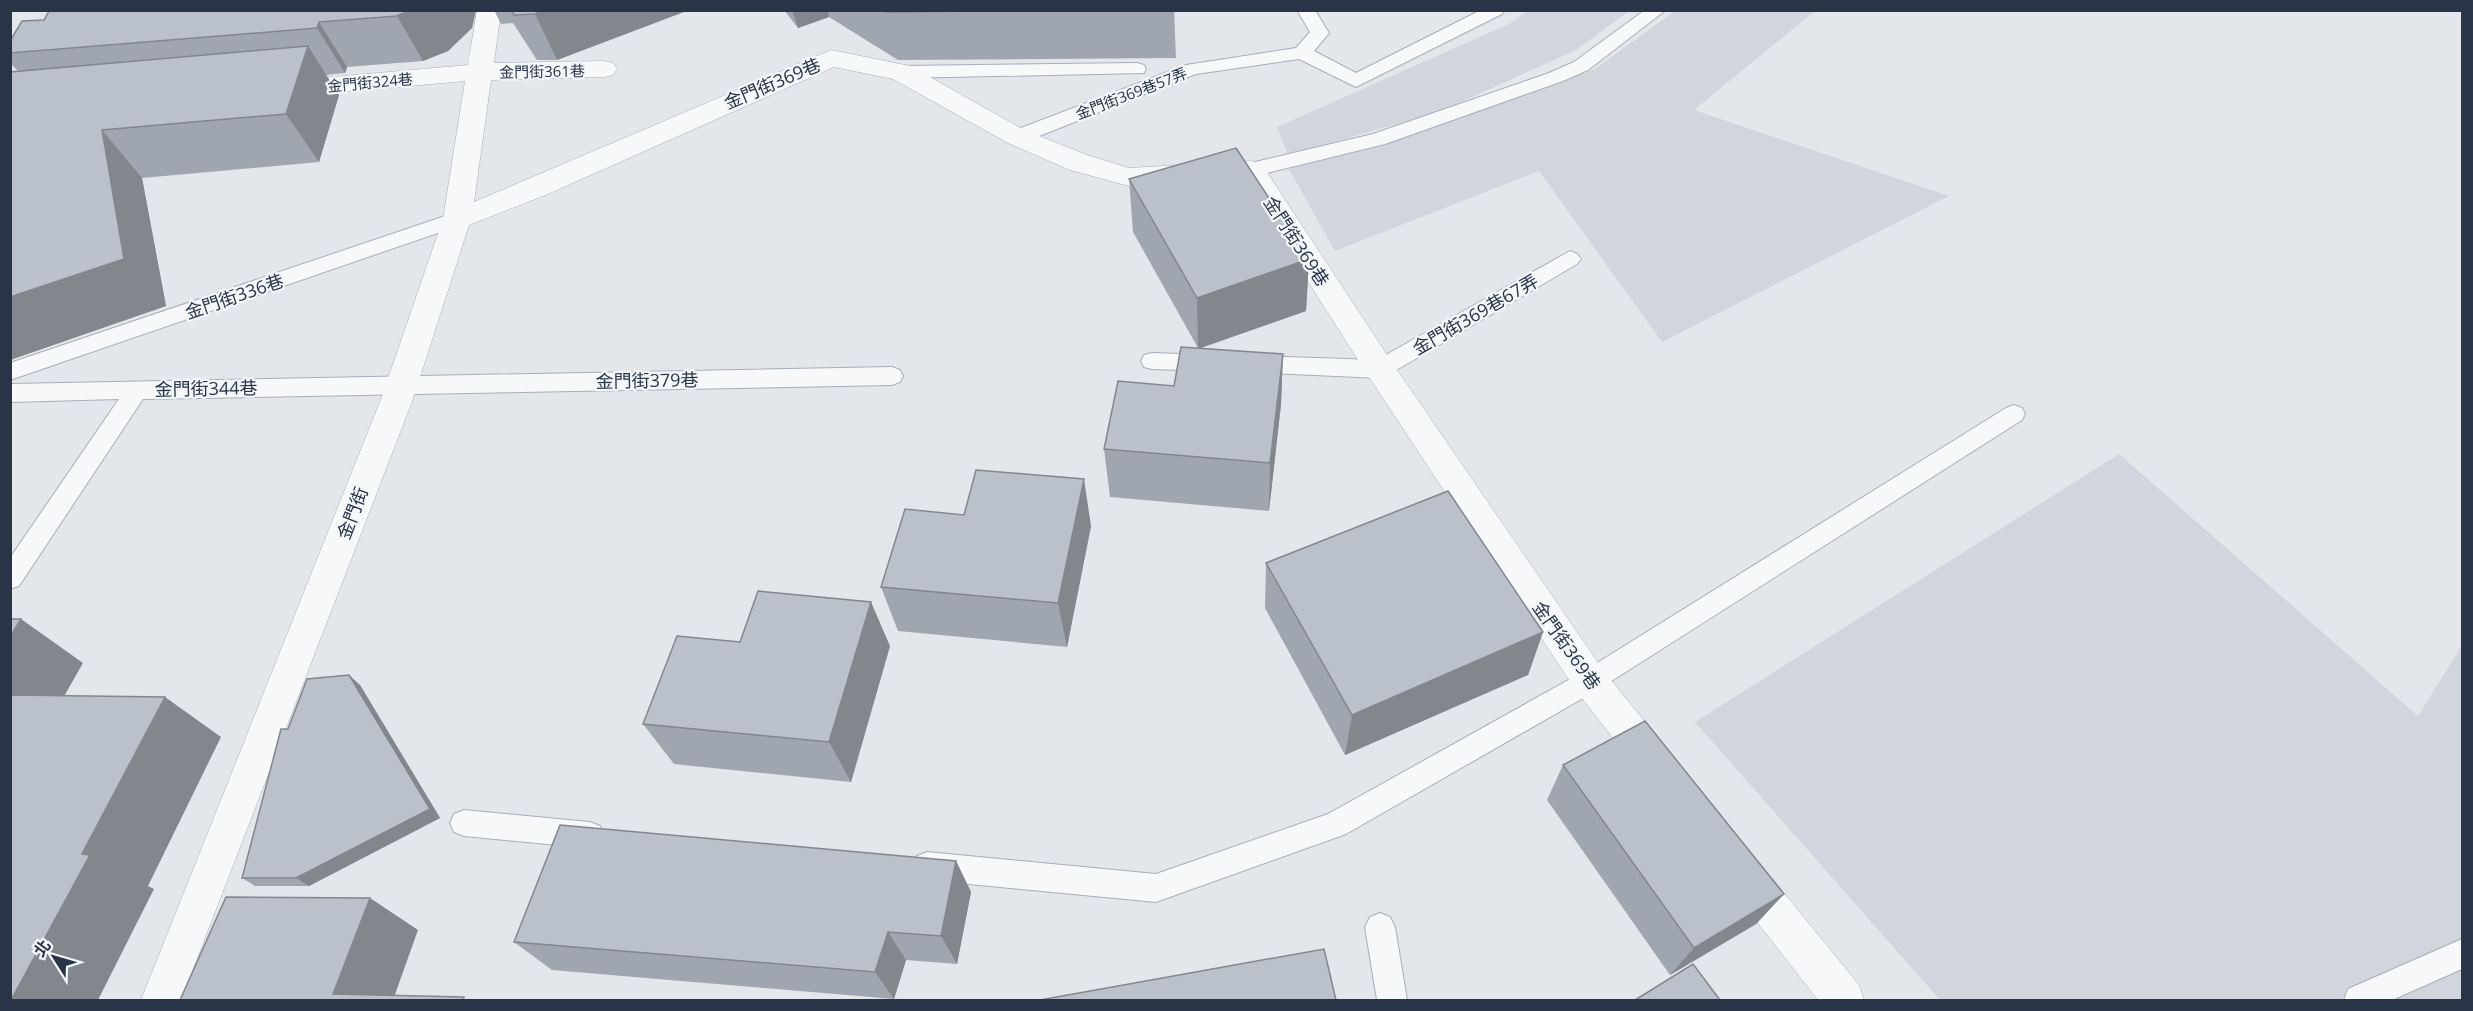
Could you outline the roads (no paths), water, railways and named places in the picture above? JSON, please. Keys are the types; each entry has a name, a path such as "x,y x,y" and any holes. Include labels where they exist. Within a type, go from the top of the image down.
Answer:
{"street":[{"name":"金門街","path":"161,1000 402,384 457,219 489,10"},
{"name":"金門街369巷","path":"457,219 538,187 831,58 901,72 1017,137 1080,163 1129,177 1251,170 1380,369 1590,681 1672,785"},
{"name":"金門街361巷","path":"479,72 604,69"},
{"name":"金門街324巷","path":"264,91 479,72"},
{"path":"1725,850 1844,1000"}],"lane":[{"path":"1306,10 1320,33 1302,53 1356,81 1496,10"},
{"path":"1251,170 1378,139 1556,77 1581,66 1657,10"},
{"name":"金門街369巷57弄","path":"1017,137 1193,69 1302,53"},
{"path":"901,72 1137,69"},
{"name":"金門街336巷","path":"10,372 457,219"},
{"name":"金門街369巷67弄","path":"1380,369 1570,259"},
{"path":"1152,361 1380,369"},
{"name":"金門街379巷","path":"402,384 892,376"},
{"name":"金門街344巷","path":"10,393 402,384"},
{"path":"10,579 137,390"},
{"path":"906,864 1156,888 1336,825 1590,681 2014,414"},
{"path":"464,823 620,837"},
{"path":"1380,927 1392,1000"},
{"path":"2359,1000 2463,954"}]}
